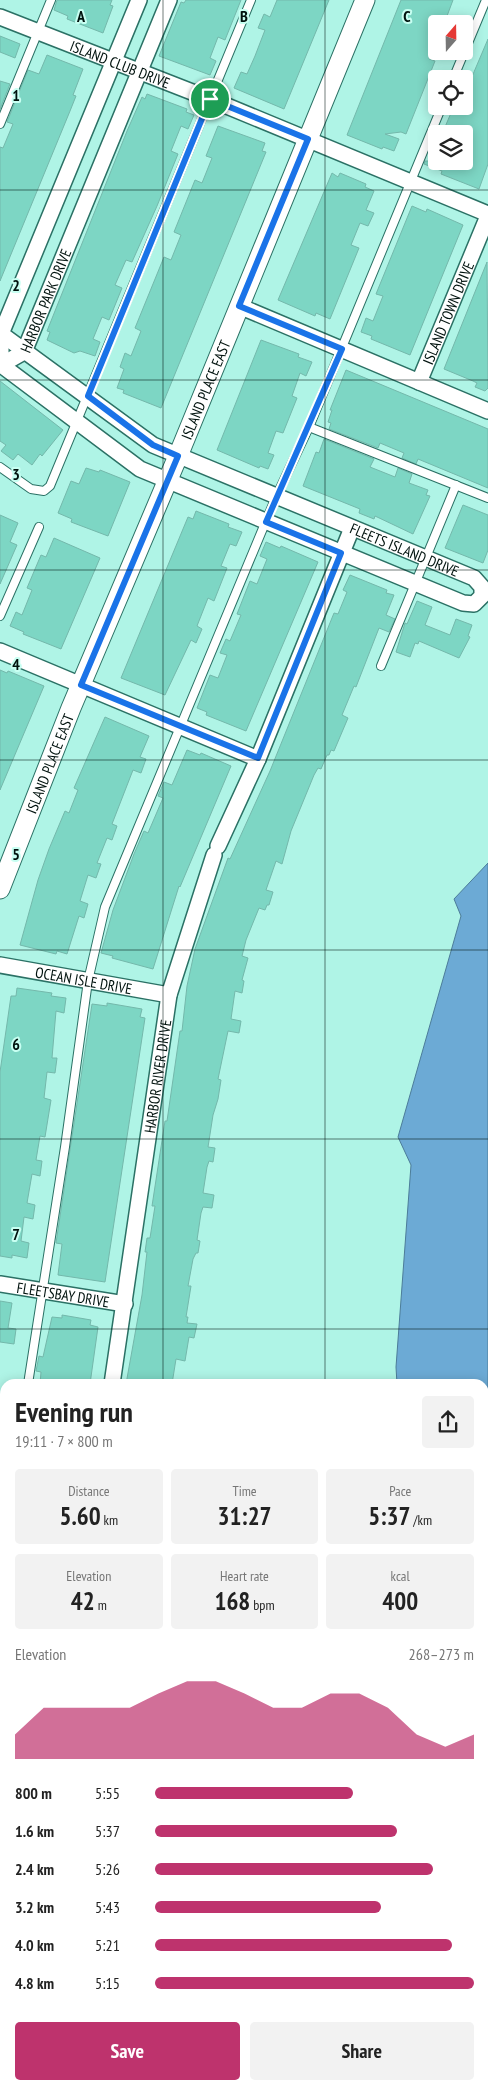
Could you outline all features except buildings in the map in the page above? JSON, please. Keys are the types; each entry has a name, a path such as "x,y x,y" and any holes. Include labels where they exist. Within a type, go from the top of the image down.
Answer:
{"street":[{"name":"HARBOR PARK DRIVE","path":"139,0 1,334 1,365 24,352 169,0"},
{"name":"ISLAND PLACE EAST","path":"0,889 28,814 168,481 365,0"},
{"name":"ISLAND CLUB DRIVE","path":"0,17 210,99 488,215"},
{"name":"ISLAND TOWN DRIVE","path":"419,382 488,215"},
{"path":"239,306 488,411"},
{"name":"FLEETS ISLAND DRIVE","path":"1,334 153,445 474,578 482,586 482,596 474,604 463,603 140,470 1,365"},
{"name":"HARBOR RIVER DRIVE","path":"113,1379 168,995 216,850 258,758 352,528"},
{"path":"0,651 258,758"},
{"name":"OCEAN ISLE DRIVE","path":"0,965 168,995"},
{"name":"FLEETSBAY DRIVE","path":"0,1284 125,1304"}],"lane":[{"path":"0,124 51,0"},
{"path":"0,466 31,490 44,491 50,486 251,0"},
{"path":"457,70 486,0"},
{"path":"29,1379 44,1290 88,980 105,907 276,497 309,428 438,115"},
{"path":"309,428 488,498"},
{"path":"381,666 456,485"},
{"path":"0,616 39,527"}],"water":[{"path":"488,863 488,1379 397,1379 396,1367 411,1165 398,1137 461,916 454,899"}],"route":[{"path":"210,99 308,139 239,306 342,349 309,428 266,522 341,553 258,758 81,685 178,456 153,445 88,396 210,99"}]}
